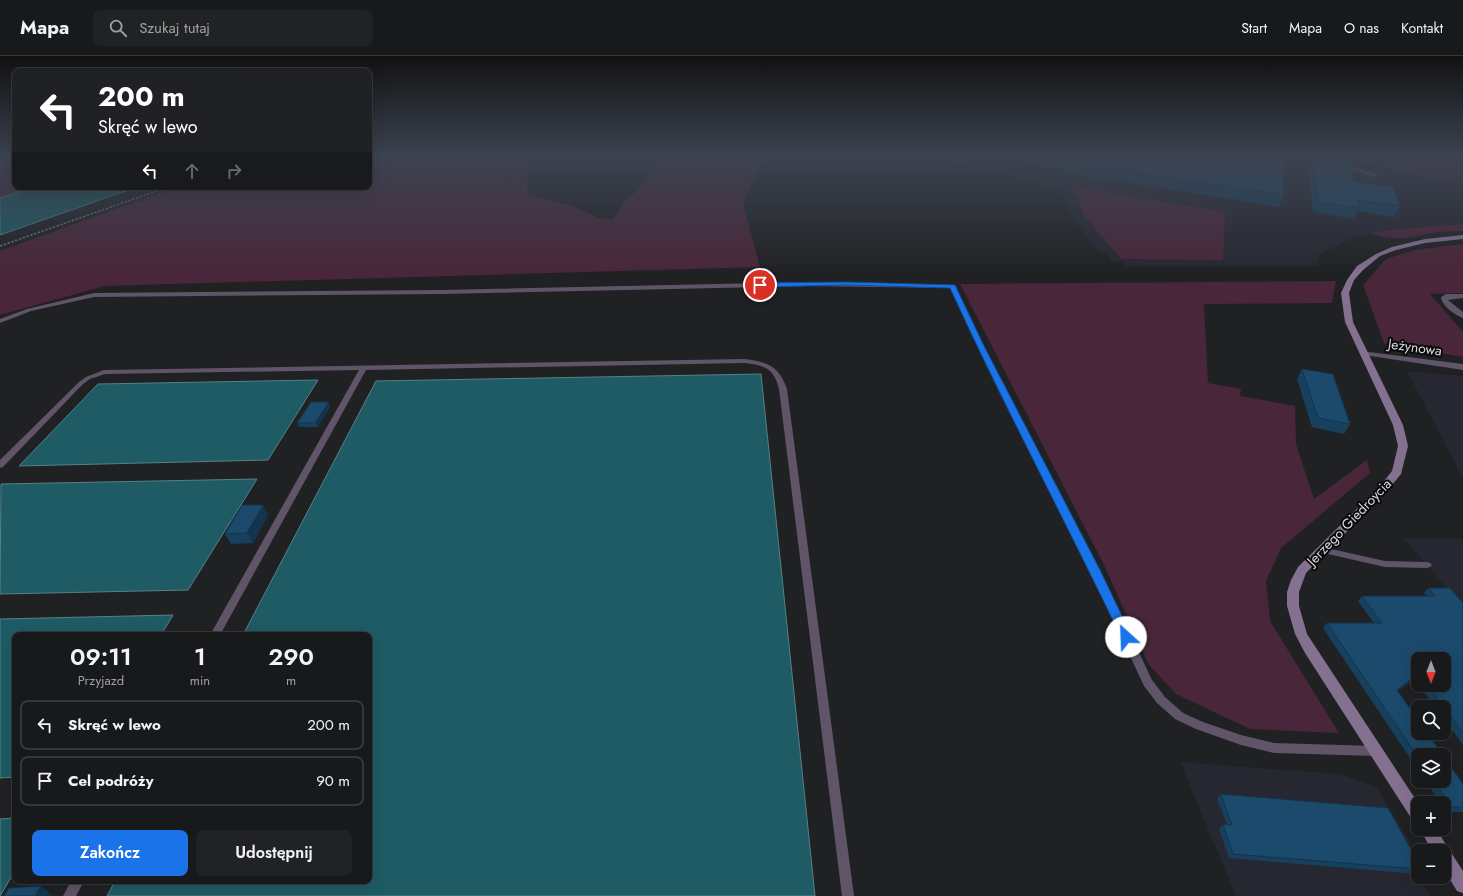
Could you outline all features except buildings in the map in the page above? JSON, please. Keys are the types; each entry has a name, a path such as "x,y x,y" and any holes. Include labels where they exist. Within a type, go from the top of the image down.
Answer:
{"street":[{"name":"Jerzego Giedroycia","path":"1411,805 1308,649 1296,620 1293,592 1302,570 1384,488 1397,472 1403,446 1398,425 1349,322 1345,293 1351,280 1360,268 1378,255 1400,247 1425,241 1463,237"},
{"path":"1463,296 1449,296 1444,299 1463,316"},
{"name":"Jeżynowa","path":"1364,353 1463,367"},
{"path":"1451,867 1463,885"}],"lane":[{"path":"0,321 29,310 94,295 442,292 807,284 952,286 980,346 1095,570 1148,683 1161,700 1179,716 1200,726 1241,740 1274,748 1375,751"},
{"path":"0,465 81,383 88,378 104,372 744,361 764,364 777,374 783,389 848,896"},
{"path":"217,632 364,367"},
{"path":"1322,550 1385,564 1427,565"},
{"path":"69,896 76,884"}],"path":[{"path":"0,246 145,195"}],"shaded area":[{"path":"0,195 8,195 0,198"},
{"path":"154,195 528,195 573,206 599,218 613,219 626,200 632,195 747,195 743,203 760,267 105,286 0,315 0,251"},
{"path":"1062,195 1463,195 1463,224 1399,229 1357,236 1319,254 1318,266 1126,267 1121,261 1112,262 1105,253 1100,253 1070,215"},
{"path":"1076,195 1123,195 1225,212 1223,260 1121,259 1084,215"},
{"path":"1463,224 1463,231 1438,232 1405,238 1389,238 1371,233 1399,229"},
{"path":"1463,244 1463,293 1430,294 1463,332 1463,357 1384,343 1363,285 1386,259 1415,250"},
{"path":"1336,281 1332,303 1204,304 1208,383 1241,389 1240,396 1295,406 1296,444 1314,499 1367,460 1370,473 1281,548 1266,581 1270,621 1339,733 1250,729 1176,694 1149,665 1103,563 960,284"},
{"path":"1407,371 1463,376 1463,478"},
{"path":"1404,539 1463,539 1463,606 1427,565"},
{"path":"1180,762 1340,774 1376,787 1411,844 1402,845 1411,863 1411,884 1423,884 1431,896 1236,896"}],"water":[{"path":"8,195 114,195 0,235 0,198"},
{"path":"761,374 815,896 107,896 113,884 372,884 372,632 245,632 376,381"},
{"path":"318,380 268,460 19,466 98,384"},
{"path":"257,479 188,590 0,594 1,484"},
{"path":"173,615 163,632 12,632 12,777 0,778 0,619"},
{"path":"12,818 12,876 0,896 0,819"}],"route":[{"path":"760,285 847,284 952,286 980,346 1095,570 1126,637"}]}
